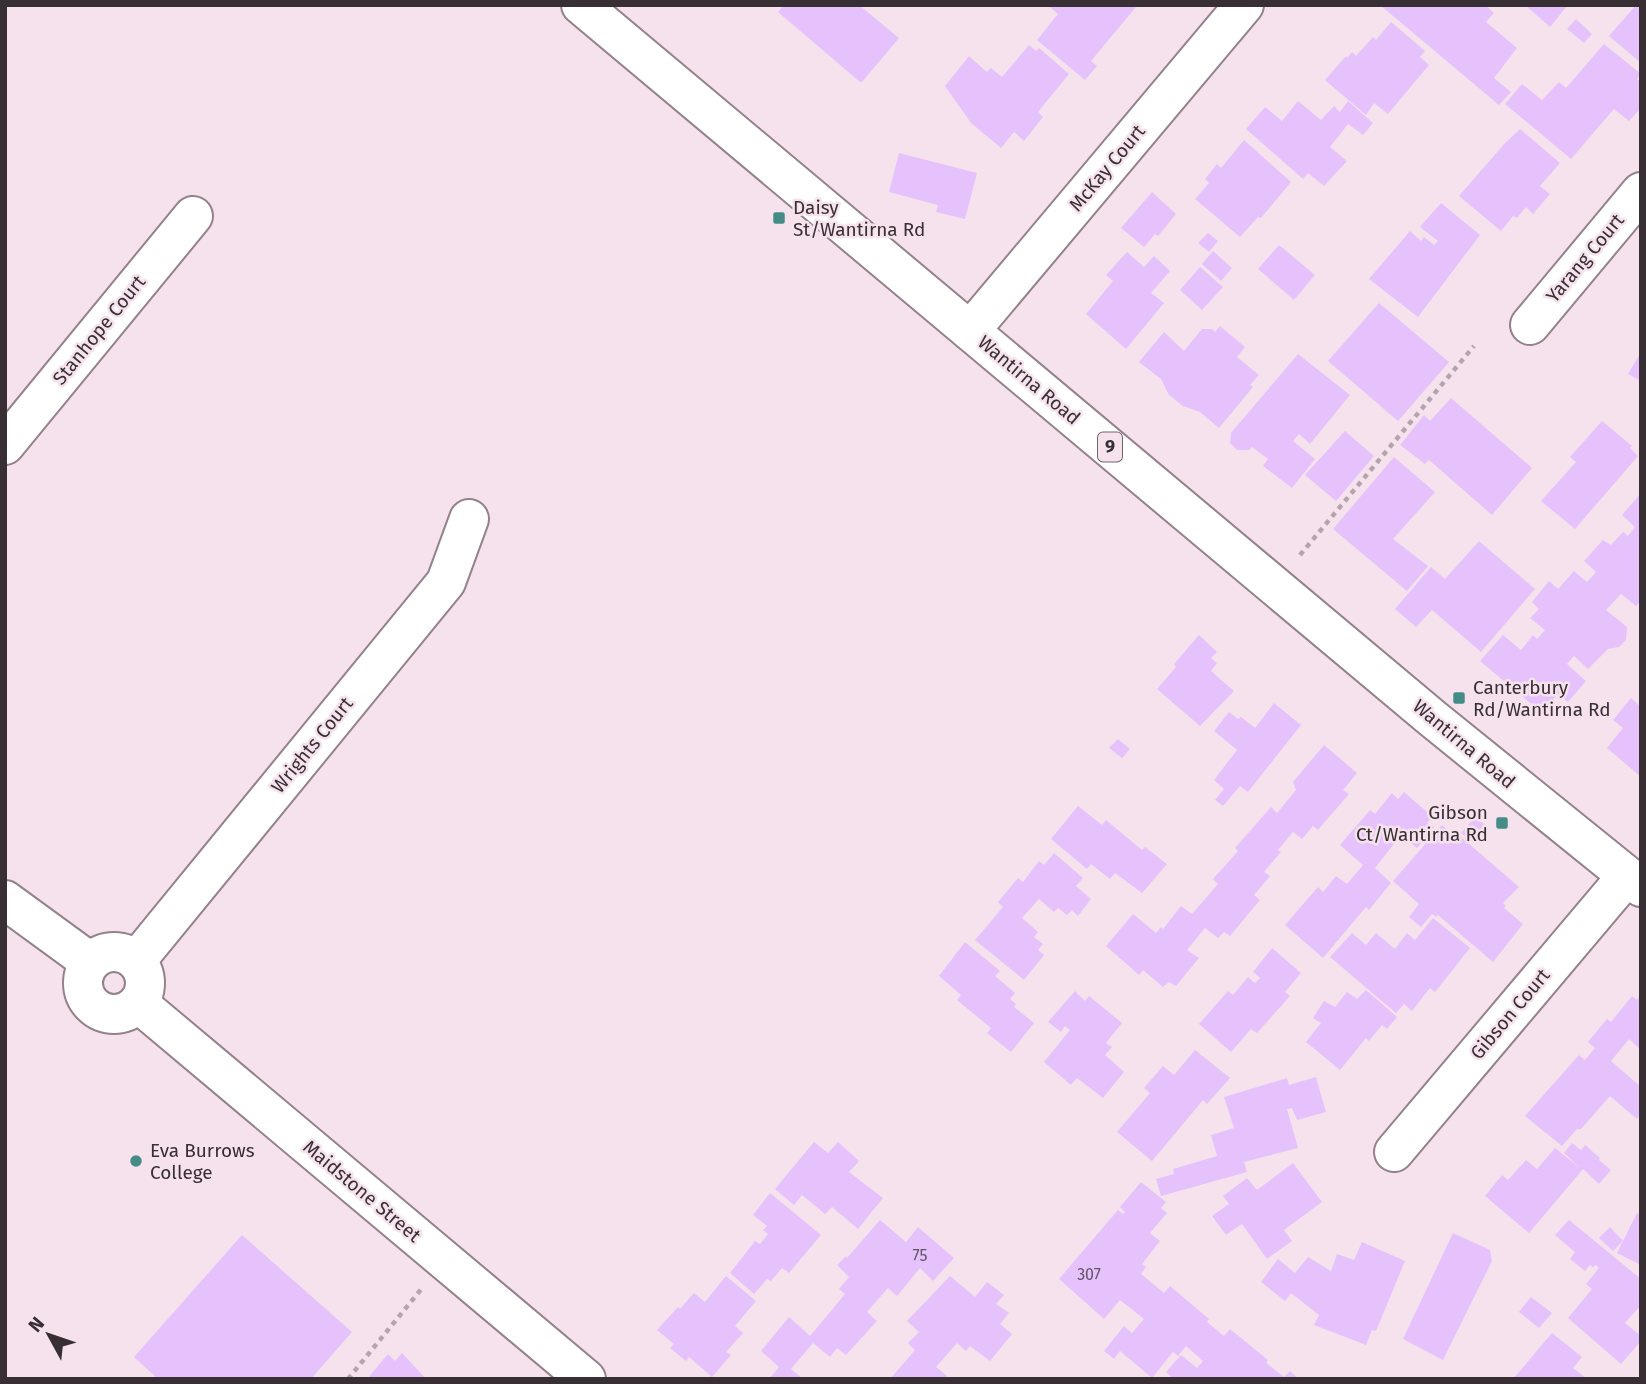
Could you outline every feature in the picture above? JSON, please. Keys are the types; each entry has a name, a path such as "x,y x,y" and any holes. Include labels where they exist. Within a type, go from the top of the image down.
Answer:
{"street":[{"name":"Wantirna Road","path":"581,5 1429,715 1634,881"},
{"name":"McKay Court","path":"970,331 1244,5"},
{"name":"Yarang Court","path":"1530,325 1641,192"},
{"name":"Stanhope Court","path":"5,444 193,216"},
{"name":"Wrights Court","path":"136,961 446,582 469,519"},
{"name":"Gibson Court","path":"1394,1152 1634,881"},
{"path":"5,900 90,962"},
{"path":"113,952 125,954 136,961 146,982 144,994 138,1003 128,1012 116,1015 103,1013 92,1007 85,998 82,985 90,962 100,954 113,952"},
{"name":"Maidstone Street","path":"138,1003 586,1379"}],"path":[{"path":"1300,555 1474,346"},
{"path":"348,1379 423,1286"}],"building":[{"path":"784,5 859,5 899,38 860,82 778,12"},
{"path":"1047,5 1136,7 1091,61 1097,66 1085,80 1037,40 1058,14"},
{"path":"1380,5 1485,5 1494,13 1486,22 1517,48 1494,78 1511,92 1499,105"},
{"path":"1525,5 1568,5 1550,27"},
{"path":"1636,5 1641,5 1641,63 1609,36"},
{"path":"1576,19 1592,34 1584,43 1567,29"},
{"path":"1391,22 1425,51 1420,57 1429,65 1388,114 1374,103 1366,115 1325,80 1346,56 1347,58 1352,52 1356,56 1373,37 1376,40"},
{"path":"1604,44 1641,74 1637,79 1641,82 1641,108 1629,121 1614,109 1571,159 1505,104 1522,84 1542,100 1559,82 1566,88"},
{"path":"1029,45 1036,51 1039,48 1069,74 1038,112 1043,117 1024,141 1014,132 1001,148 971,123 945,86 969,56 987,72 991,68 1002,77"},
{"path":"1298,101 1321,120 1334,106 1340,112 1348,101 1373,123 1363,135 1348,124 1330,147 1347,161 1324,186 1308,173 1303,179 1246,129 1265,107 1282,121"},
{"path":"1520,129 1560,163 1540,186 1550,194 1533,214 1526,207 1517,218 1513,216 1501,231 1459,196"},
{"path":"1244,140 1291,182 1261,218 1258,217 1240,237 1195,199 1209,183 1205,179 1217,164 1221,168"},
{"path":"899,153 977,173 965,219 936,212 938,205 889,192"},
{"path":"1152,192 1176,214 1158,236 1155,234 1144,247 1121,228"},
{"path":"1441,203 1480,235 1418,317 1369,279 1410,231 1421,241 1424,237 1434,245 1438,241 1420,227"},
{"path":"1208,233 1218,241 1209,252 1198,243"},
{"path":"1279,245 1315,275 1294,300 1258,269"},
{"path":"1213,251 1232,268 1221,281 1202,264"},
{"path":"1127,252 1144,267 1154,256 1170,271 1151,293 1164,303 1126,349 1086,314 1113,281 1106,275"},
{"path":"1200,267 1223,287 1202,310 1180,290"},
{"path":"1379,303 1449,362 1398,421 1328,361"},
{"path":"1220,326 1245,347 1237,357 1259,375 1250,385 1253,387 1219,428 1200,412 1183,406 1169,395 1161,379 1139,362 1164,332 1184,351 1202,329 1212,329 1215,332"},
{"path":"1641,352 1641,381 1628,374"},
{"path":"1298,354 1350,395 1310,444 1299,434 1293,441 1315,459 1292,488 1263,466 1268,459 1252,447 1249,450 1237,450 1230,443 1231,433"},
{"path":"1451,398 1532,468 1492,515 1429,460 1425,464 1400,445 1424,415 1430,421"},
{"path":"1602,421 1632,446 1630,448 1638,456 1575,529 1541,501 1576,462 1570,457"},
{"path":"1345,431 1374,456 1336,501 1305,475"},
{"path":"1394,457 1435,492 1393,539 1428,566 1407,591 1333,529"},
{"path":"1641,493 1641,601 1636,606 1621,594 1606,610 1627,627 1626,640 1619,647 1608,649 1588,669 1574,656 1567,664 1586,681 1568,702 1558,694 1541,712 1480,661 1503,635 1521,650 1533,635 1537,639 1545,630 1530,618 1539,609 1532,602 1549,581 1558,589 1574,571 1587,582 1596,572 1584,561 1603,540 1611,545 1623,532 1628,536 1635,527 1622,515"},
{"path":"1479,541 1535,589 1481,652 1432,610 1416,627 1395,609 1431,567 1445,579"},
{"path":"1199,635 1217,652 1211,658 1217,663 1211,671 1234,691 1200,726 1157,689"},
{"path":"1631,698 1641,707 1641,777 1607,748 1623,728 1613,720"},
{"path":"1274,703 1301,725 1248,792 1240,786 1223,806 1215,800 1224,789 1214,780 1237,750 1214,731 1229,712 1255,728"},
{"path":"1118,739 1130,749 1122,758 1109,748"},
{"path":"1324,745 1357,773 1343,790 1349,794 1318,830 1313,826 1302,839 1293,832 1264,872 1270,876 1254,895 1260,900 1230,936 1224,932 1218,938 1205,928 1187,950 1199,958 1176,986 1169,982 1163,987 1143,970 1139,975 1106,946 1133,914 1156,933 1161,927 1163,929 1181,906 1192,914 1218,884 1213,879 1238,851 1235,848 1271,807 1277,813 1296,790 1293,782"},
{"path":"1404,792 1433,817 1427,823 1434,827 1417,848 1401,835 1375,868 1391,883 1369,910 1366,907 1323,958 1285,925 1318,887 1323,892 1336,876 1347,884 1363,865 1340,845 1370,810 1375,814 1392,793 1398,799"},
{"path":"1078,806 1102,825 1106,820 1142,850 1145,847 1167,864 1142,893 1115,873 1110,879 1091,864 1087,869 1051,839"},
{"path":"1475,817 1486,826 1473,843 1461,833"},
{"path":"1442,825 1459,839 1461,837 1519,887 1503,903 1506,906 1504,908 1523,924 1493,962 1438,915 1436,917 1432,914 1421,927 1409,917 1419,904 1393,881"},
{"path":"1054,853 1083,878 1076,886 1091,899 1078,916 1072,910 1067,915 1058,908 1054,912 1039,899 1022,918 1038,932 1034,937 1043,944 1038,950 1044,955 1024,980 975,940 1003,907 998,902 1018,878 1023,882 1039,861 1044,865"},
{"path":"1433,918 1470,948 1435,992 1430,988 1412,1011 1404,1004 1396,1013 1330,957 1352,933 1366,945 1376,933 1395,949 1407,933 1415,940"},
{"path":"965,942 1000,971 995,976 1015,993 1010,999 1016,1004 1014,1007 1034,1023 1011,1052 987,1033 991,1028 957,1000 961,995 939,976"},
{"path":"1272,948 1301,973 1285,992 1290,996 1257,1033 1251,1029 1231,1052 1199,1024 1228,991 1233,995 1248,977 1255,983 1260,978 1253,972"},
{"path":"1366,990 1397,1017 1387,1029 1382,1025 1369,1041 1366,1038 1340,1070 1306,1042 1321,1023 1313,1018 1324,1001 1335,1007 1347,992 1357,999"},
{"path":"1075,991 1085,1001 1089,996 1122,1023 1106,1043 1112,1047 1105,1055 1124,1072 1103,1098 1077,1078 1071,1085 1044,1062 1070,1030 1065,1026 1061,1032 1048,1022"},
{"path":"1641,995 1641,1050 1629,1039 1611,1061 1641,1087 1641,1114 1637,1119 1610,1096 1562,1146 1525,1116 1579,1055 1585,1060 1595,1048 1588,1042 1607,1019 1611,1022 1632,996 1637,1000"},
{"path":"1195,1050 1230,1078 1207,1104 1203,1100 1152,1161 1117,1132 1150,1093 1144,1088 1163,1066 1174,1075"},
{"path":"1316,1077 1326,1112 1297,1120 1292,1108 1287,1109 1298,1148 1244,1162 1247,1172 1161,1196 1156,1179 1174,1174 1173,1169 1217,1156 1211,1135 1234,1128 1224,1097 1287,1078 1289,1085"},
{"path":"814,1142 828,1153 838,1142 859,1161 849,1172 883,1198 858,1229 832,1207 825,1214 802,1195 794,1205 775,1189"},
{"path":"1572,1143 1581,1150 1585,1145 1611,1170 1599,1184 1583,1169 1529,1233 1485,1196 1502,1175 1508,1180 1526,1160 1537,1169 1555,1148 1580,1168 1564,1153"},
{"path":"1293,1163 1322,1202 1284,1230 1292,1241 1267,1259 1242,1224 1226,1235 1212,1216 1229,1204 1223,1196 1247,1178 1257,1190"},
{"path":"1141,1182 1166,1202 1161,1208 1167,1213 1150,1233 1160,1241 1142,1264 1146,1267 1141,1274 1164,1293 1170,1286 1209,1319 1207,1322 1224,1336 1230,1329 1284,1377 1290,1371 1299,1379 1173,1379 1166,1372 1181,1355 1197,1368 1203,1361 1186,1346 1178,1356 1173,1352 1152,1378 1120,1351 1114,1359 1104,1351 1124,1326 1132,1333 1144,1319 1120,1300 1104,1319 1059,1279 1118,1210 1123,1214 1125,1212 1120,1207"},
{"path":"770,1193 821,1235 789,1273 782,1268 771,1281 767,1279 754,1294 730,1273 755,1241 760,1244 768,1234 763,1230 767,1226 753,1215"},
{"path":"1637,1213 1641,1215 1641,1265 1617,1253"},
{"path":"880,1220 906,1242 918,1227 954,1258 933,1281 920,1268 897,1296 888,1288 867,1312 877,1321 846,1355 837,1348 830,1357 813,1343 791,1369 803,1379 769,1379 779,1367 761,1351 789,1317 810,1336 845,1294 839,1289 849,1277 837,1265 846,1256 847,1258"},
{"path":"1569,1220 1641,1279 1641,1305 1625,1323 1641,1336 1641,1341 1621,1364 1568,1318 1592,1289 1586,1284 1599,1268 1590,1265 1585,1271 1570,1259 1575,1252 1555,1235"},
{"path":"1610,1227 1623,1241 1613,1251 1599,1238"},
{"path":"1453,1233 1490,1250 1492,1261 1443,1360 1403,1339"},
{"path":"242,1235 352,1332 311,1379 158,1379 134,1357"},
{"path":"1362,1242 1405,1261 1376,1331 1372,1330 1366,1345 1314,1325 1319,1315 1291,1293 1285,1301 1261,1282 1278,1259 1295,1273 1308,1257 1331,1271 1337,1254 1354,1260"},
{"path":"726,1276 756,1301 735,1326 743,1333 726,1352 731,1355 712,1377 689,1357 686,1361 670,1348 674,1344 657,1330 694,1293 705,1302"},
{"path":"950,1276 975,1297 987,1282 1004,1295 996,1304 1009,1313 1000,1324 1012,1334 990,1361 970,1346 966,1351 957,1343 936,1367 947,1376 944,1379 890,1379 915,1350 908,1343 919,1332 907,1321"},
{"path":"1531,1297 1552,1313 1539,1328 1519,1312"},
{"path":"1552,1333 1582,1357 1573,1368 1587,1379 1513,1379"},
{"path":"402,1353 426,1379 367,1379 388,1354 395,1361"}],"place":[{"name":"Daisy St/Wantirna Rd","path":"779,218"},
{"name":"Canterbury Rd/Wantirna Rd","path":"1459,698"},
{"name":"Gibson Ct/Wantirna Rd","path":"1502,823"},
{"name":"Eva Burrows College","path":"136,1161"}]}
